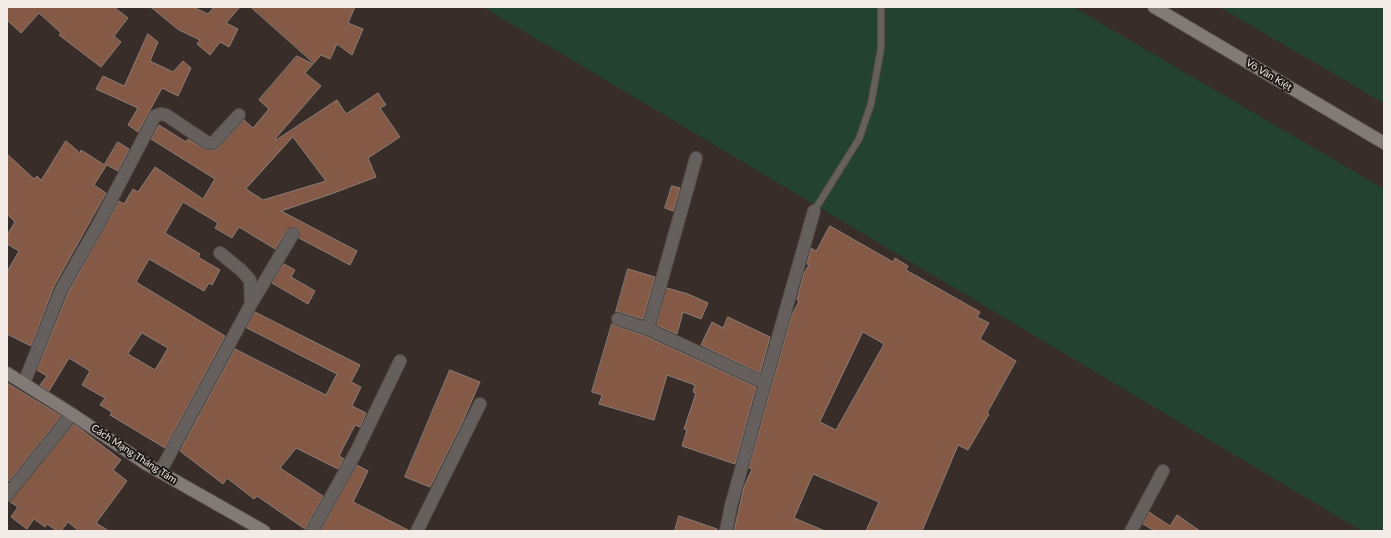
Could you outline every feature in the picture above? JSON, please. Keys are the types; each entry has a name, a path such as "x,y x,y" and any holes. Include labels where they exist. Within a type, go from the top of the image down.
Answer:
{"street":[{"name":"Võ Văn Kiệt","path":"1154,7 1384,143"},
{"path":"24,383 61,290 98,225 156,116 160,114 166,115 208,143 213,143 239,115"},
{"path":"648,329 696,158"},
{"path":"726,531 731,506 814,211"},
{"path":"160,472 251,304 293,234"},
{"path":"220,253 244,272 250,280 251,304"},
{"path":"618,319 648,329 765,383"},
{"path":"312,531 356,452 400,361"},
{"name":"Cách Mạng Tháng Tám","path":"7,373 160,472 264,531"},
{"path":"417,531 480,404"},
{"path":"7,495 72,414"},
{"path":"1131,531 1163,471"}],"lane":[{"path":"814,211 859,139 872,104 881,48 881,7"}],"green space":[{"path":"483,7 1073,7 1384,189 1384,531 1362,531"},
{"path":"1219,7 1384,7 1384,103"}],"building":[{"path":"7,7 114,7 128,18 114,36 121,42 101,67 59,35 61,33 39,13 21,33 7,20"},
{"path":"151,7 193,7 208,14 214,7 240,7 226,23 238,29 229,47 220,42 210,55 197,44 200,40 179,30"},
{"path":"251,7 355,7 348,23 363,29 352,55 337,44 330,59 321,55 314,63"},
{"path":"148,34 158,42 150,61 173,72 183,61 191,68 178,96 162,88 138,132 128,125 138,108 96,89 103,76 124,86"},
{"path":"297,56 313,64 305,73 321,86 275,139 276,140 337,100 346,114 378,93 386,105 380,108 400,137 368,158 376,177 281,211 357,251 350,265 299,238 300,231 294,227 287,230 275,249 239,227 232,238 215,228 218,223 183,202 165,233 200,254 198,257 220,270 212,285 209,283 204,291 149,259 136,282 225,336 165,448 110,415 112,412 100,405 105,398 82,385 90,371 69,358 49,391 40,385 47,376 37,370 68,293 119,201 124,204 133,189 138,192 155,167 203,199 215,179 151,139 159,125 186,142 188,139 204,149 216,150 244,120 253,128 269,109 259,100","holes":["293,137 326,181 263,200 246,189","142,333 168,348 155,370 128,354"]},
{"path":"66,141 80,153 81,150 106,166 94,185 106,193 54,286 31,346 7,334 7,272 19,251 7,244 7,235 15,222 7,214 7,154 34,179 37,176 41,180"},
{"path":"118,142 129,149 118,171 105,164"},
{"path":"672,186 680,188 673,211 665,208"},
{"path":"830,226 893,262 895,258 908,266 906,270 980,312 977,317 989,323 980,339 1016,361 987,413 989,414 968,450 958,445 922,531 866,531 879,502 813,474 794,518 825,531 734,531 744,487 752,469 749,468 772,385 792,315 799,301 797,300 804,273 809,265 807,264 811,248 816,251","holes":["863,332 884,344 836,430 820,422"]},
{"path":"284,264 295,270 291,277 315,291 308,304 272,283"},
{"path":"628,269 655,277 643,319 616,312"},
{"path":"667,288 688,294 708,303 701,319 683,312 677,334 657,325"},
{"path":"255,312 360,365 351,382 361,387 352,406 366,413 360,427 355,425 339,456 344,459 338,469 296,448 280,468 323,496 305,529 257,496 254,499 227,478 223,484 180,451 235,349 326,395 337,374 247,328"},
{"path":"728,317 770,337 760,373 701,345 712,322 723,328"},
{"path":"612,324 645,336 756,387 735,464 682,446 687,430 684,429 696,393 693,392 695,385 667,375 654,420 599,404 602,395 592,392"},
{"path":"450,370 480,382 462,423 430,487 405,477"},
{"path":"7,383 61,416 9,481 7,479"},
{"path":"74,424 121,460 113,470 127,481 96,523 109,531 79,531 68,522 61,531 57,531 47,524 45,527 34,519 27,529 11,517 18,507 10,502"},
{"path":"357,465 368,471 353,502 410,531 321,531"},
{"path":"1149,512 1170,526 1177,515 1200,531 1155,531 1143,524"},
{"path":"679,516 717,529 717,531 675,531"}]}
